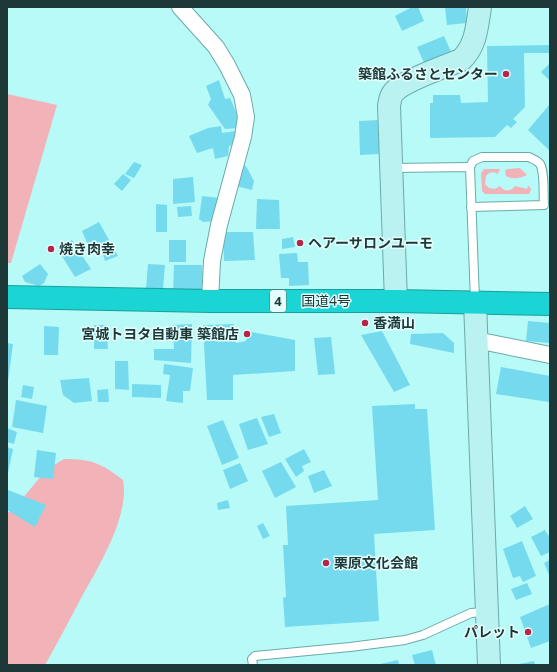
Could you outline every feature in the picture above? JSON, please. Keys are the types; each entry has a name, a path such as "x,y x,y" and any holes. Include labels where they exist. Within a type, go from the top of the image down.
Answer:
{"highway":[{"name":"国道4号","path":"7,297 210,301 396,301 550,304"}],"street":[{"path":"180,7 216,47 242,95 246,117 243,137 216,240 212,261 210,301"},
{"path":"396,301 389,106 390,97 395,90 404,84 461,60 466,55 475,40 480,7"},
{"path":"475,302 489,665"},
{"path":"476,340 550,355"}],"lane":[{"path":"472,208 544,205 542,170 540,163 529,157 482,157 473,161 470,166 475,302"},
{"path":"391,168 470,166"},
{"path":"253,665 252,660 254,656 405,640 423,635 471,613 486,612"}],"shaded area":[{"path":"7,94 57,105 11,263 7,263"},
{"path":"520,168 527,175 517,178 506,176 505,171 507,169"},
{"path":"484,169 500,169 498,174 491,172 486,176 485,184 489,188 495,189 500,186 503,189 508,190 515,186 527,189 528,186 531,190 529,194 485,194 482,191 481,173"},
{"path":"64,459 82,460 96,463 123,480 124,495 122,510 117,526 103,558 45,665 7,665 7,513 13,510 46,470"}],"building":[{"path":"412,7 418,7 424,21 402,31 395,16"},
{"path":"445,7 466,7 467,23 447,25"},
{"path":"444,36 452,54 425,65 417,47"},
{"name":"築館ふるさとセンター","path":"550,45 550,53 524,53 525,107 513,119 517,122 511,128 507,125 495,137 430,138 430,103 433,103 433,95 460,95 461,103 488,102 487,46"},
{"path":"550,63 550,81 541,72"},
{"path":"219,80 225,99 230,98 237,114 238,128 225,129 208,105 211,99 206,86"},
{"path":"550,104 550,151 528,130"},
{"path":"379,120 380,154 360,155 359,121"},
{"path":"221,126 222,133 235,131 238,143 229,146 228,156 215,159 213,148 197,153 189,136 208,128"},
{"path":"134,162 142,165 134,178 125,174"},
{"path":"241,165 246,166 254,181 252,190 236,186"},
{"path":"123,174 131,180 122,191 114,184"},
{"path":"193,177 195,202 173,204 173,179"},
{"path":"202,196 220,198 216,221 203,222 199,219"},
{"path":"257,199 279,200 280,229 256,229"},
{"path":"156,204 167,205 167,232 156,232"},
{"path":"191,206 192,216 178,217 177,207"},
{"path":"99,222 118,256 105,261 102,251 92,254 82,231"},
{"path":"223,232 253,232 255,260 224,261"},
{"path":"293,237 295,247 282,249 282,239"},
{"path":"72,240 91,269 75,277 58,250"},
{"path":"169,240 186,240 186,262 169,262"},
{"path":"297,253 298,262 308,262 309,285 289,286 289,278 281,278 279,254"},
{"path":"40,264 48,274 44,283 39,286 25,282 22,276"},
{"path":"148,264 165,265 163,289 146,289"},
{"path":"174,265 202,265 203,293 173,293"},
{"path":"528,321 550,323 550,343 526,341"},
{"path":"192,324 191,363 154,360 154,349 174,349 173,325"},
{"path":"234,324 236,343 246,341 246,331 295,340 295,371 233,375 233,400 207,400 203,325"},
{"path":"94,325 106,325 108,349 94,349"},
{"path":"44,326 59,327 58,355 44,355"},
{"path":"382,331 410,385 394,392 361,335"},
{"path":"443,333 454,343 454,353 410,344 411,334"},
{"path":"331,337 335,374 318,375 314,338"},
{"path":"7,343 13,344 8,381 7,381"},
{"path":"115,361 128,361 129,390 115,389"},
{"path":"164,364 193,368 190,391 183,391 183,403 166,401 170,375 163,374"},
{"path":"501,367 550,376 549,402 496,394"},
{"path":"89,378 92,401 74,403 63,395 60,380"},
{"path":"132,384 161,385 161,398 132,397"},
{"path":"23,385 34,387 32,399 21,397"},
{"path":"108,389 109,402 98,402 97,390"},
{"path":"16,400 47,406 43,433 12,427"},
{"path":"415,404 415,409 427,409 435,530 374,534 379,621 285,627 283,598 286,597 283,545 288,545 286,506 378,500 372,406"},
{"path":"274,414 281,433 269,437 261,417"},
{"path":"257,418 268,444 248,450 239,424"},
{"path":"223,420 239,458 222,465 207,426"},
{"path":"7,428 17,432 14,444 7,442"},
{"path":"7,447 13,449 8,473 7,473"},
{"path":"304,449 311,462 302,466 304,471 296,477 285,459"},
{"path":"37,450 56,453 53,479 34,477"},
{"path":"281,462 296,487 275,498 262,471"},
{"path":"240,463 248,481 230,489 223,470"},
{"path":"324,470 332,486 314,493 308,476"},
{"path":"8,490 46,505 35,527 7,510"},
{"path":"228,500 230,508 218,510 217,503"},
{"path":"525,506 533,519 517,528 510,516"},
{"path":"263,523 270,536 263,539 257,526"},
{"path":"545,530 550,538 550,552 541,556 531,537"},
{"path":"522,541 536,576 523,582 520,576 513,578 503,549"},
{"path":"550,560 550,577 544,563"},
{"path":"527,583 532,594 516,600 511,589"},
{"path":"550,604 550,641 531,648 520,617"},
{"path":"432,650 436,665 415,665 412,655"},
{"path":"398,660 399,665 380,665 380,664"},
{"path":"534,661 535,665 519,665 519,664"}],"place":[{"name":"築館ふるさとセンター","path":"506,74"},
{"name":"ヘアーサロンユーモ","path":"300,243"},
{"name":"焼き肉幸","path":"51,249"},
{"name":"香満山","path":"365,323"},
{"name":"宮城トヨタ自動車 築館店","path":"247,334"},
{"name":"栗原文化会館","path":"326,563"},
{"name":"パレット","path":"528,632"}]}
